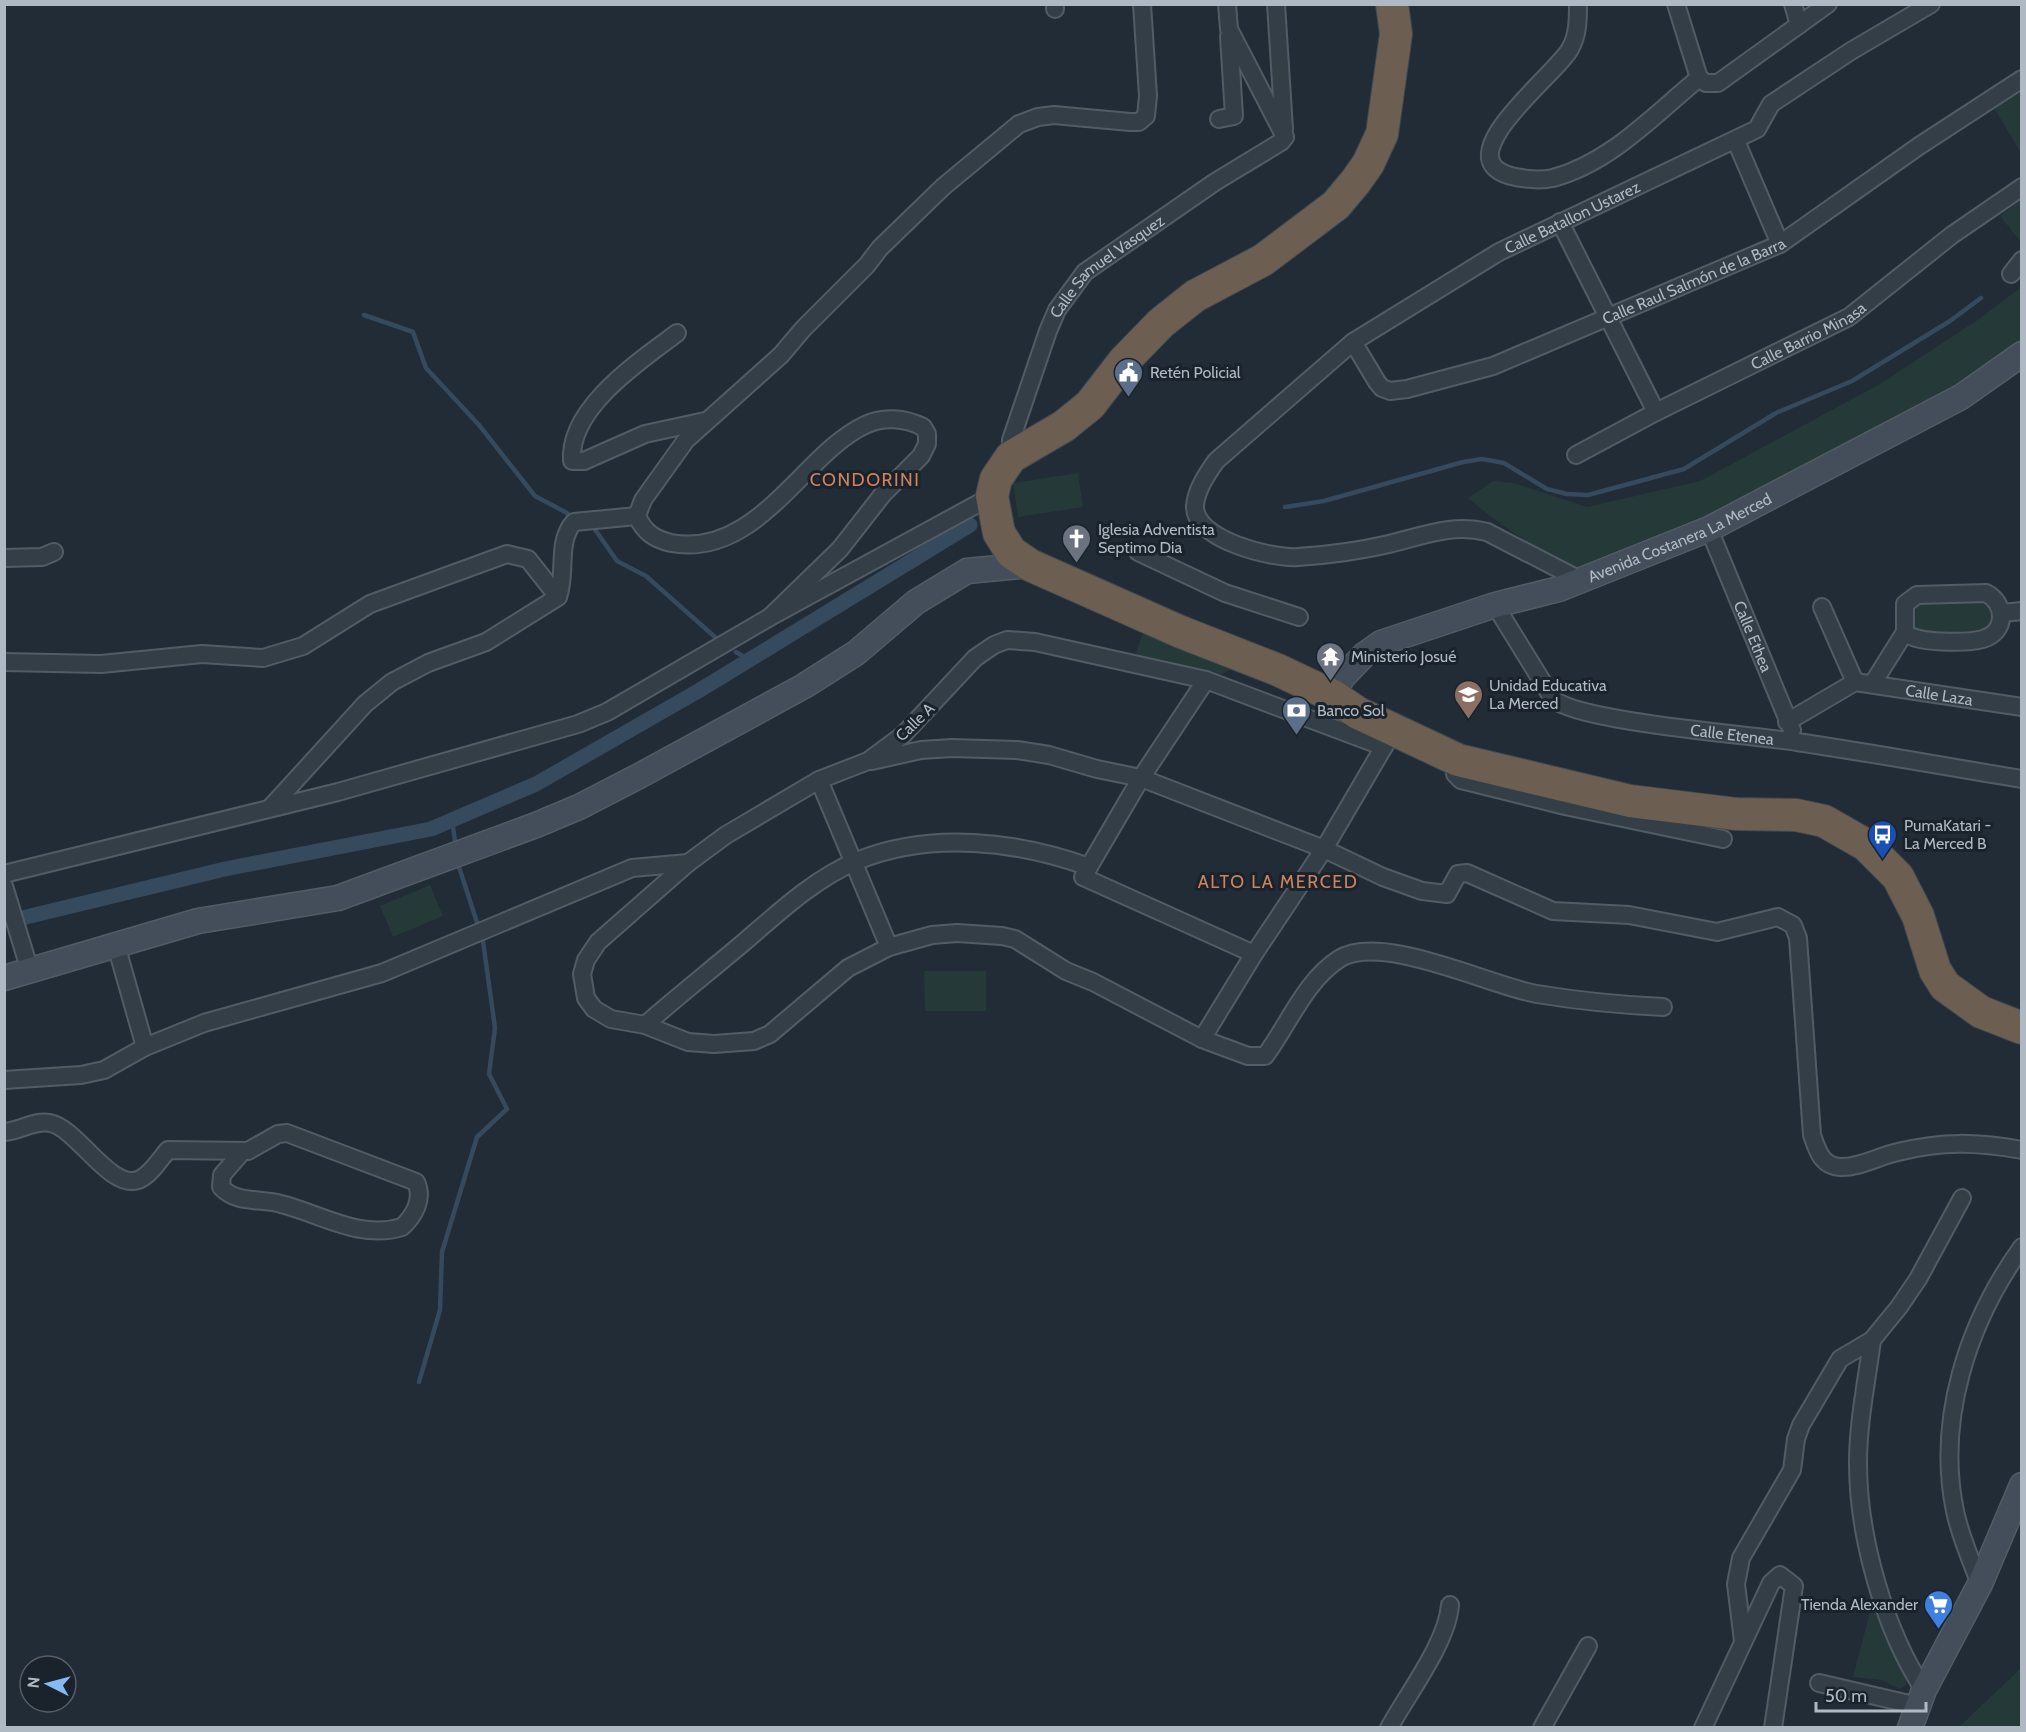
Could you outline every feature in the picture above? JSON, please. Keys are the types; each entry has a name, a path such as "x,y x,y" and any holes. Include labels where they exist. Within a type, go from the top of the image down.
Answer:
{"highway":[{"path":"1375,4 1387,93"},
{"path":"1392,4 1396,34 1382,134 1368,164 1336,205 1263,260 1195,296 1161,323 1124,362 1090,405 1064,426 1011,457 996,479 995,511 1011,552 1030,565 1333,696 1389,738 1458,760 1630,801 1736,814 1796,815 1824,821 1866,845 1898,877 1918,916 1935,970 1945,986 1981,1012 2022,1028"}],"street":[{"path":"770,617 840,549 883,494 921,456 927,444 927,434 923,427 892,418 867,423 837,445 774,506 744,526 712,540 690,544 659,540 642,527 637,516 643,500 675,454 706,421 781,355 803,329 867,265 880,248 943,187 1018,124 1038,117 1054,115 1130,122 1139,122 1146,116 1148,96 1142,4"},
{"path":"1219,119 1234,116 1227,4"},
{"path":"1276,4 1284,136"},
{"path":"1578,4 1575,39 1569,51 1516,109 1492,142 1488,154 1491,164 1497,170 1504,174 1544,180 1572,173 1607,154 1699,78"},
{"path":"1676,4 1699,78 1706,83 1718,83 1828,4"},
{"path":"1793,4 1799,25"},
{"name":"Calle Batallon Ustarez","path":"1580,580 1487,532 1473,528 1455,528 1387,544 1295,558 1225,541 1205,528 1197,515 1196,506 1206,476 1225,452 1353,342 1499,252 1757,129 1772,104 1851,51 1931,4"},
{"path":"1229,29 1284,136"},
{"name":"Calle Raul Salmón de la Barra","path":"1353,342 1377,382 1382,388 1390,391 1407,389 1493,366 1780,244 1919,146 2022,79"},
{"name":"Calle Samuel Vasquez","path":"1011,457 1011,440 1047,331 1058,310 1084,272 1215,182 1281,142 1284,136"},
{"path":"1736,141 1780,244"},
{"name":"Calle Barrio Minasa","path":"1576,455 1656,412 1849,317 1952,235 2022,187"},
{"path":"1560,222 1656,412"},
{"path":"2011,274 2022,260"},
{"path":"676,333 626,372 594,402 585,416 572,454 572,461 584,461 645,434 706,421"},
{"name":"Avenida Costanera La Merced","path":"1333,696 1342,678 1364,655 1381,643 1495,605 1559,590 1709,529 1961,397 2022,354"},
{"path":"4,874 338,792 578,724 607,712 770,617 995,511"},
{"path":"271,807 365,704 392,682 428,663 486,642 558,597 563,584 565,539 574,522 637,516"},
{"name":"Calle Ethea","path":"1709,529 1787,722 1798,742"},
{"path":"4,558 42,557 54,552"},
{"path":"1138,552 1225,592 1299,617"},
{"path":"4,662 101,664 202,654 272,656 303,646 370,603 507,554 528,559 558,597"},
{"path":"4,978 198,921 339,898 474,850 579,807 804,686 856,653 916,602 967,571 1030,565"},
{"path":"1873,683 1905,632 1905,604 1917,595 1986,593 2000,605 2002,613 1995,631 1980,640 1919,641 1905,632"},
{"name":"Calle Etenea","path":"1495,605 1553,699 1567,708 1620,718 1798,742 2022,779"},
{"path":"1787,722 1855,682 1822,607"},
{"path":"2002,613 2022,611"},
{"name":"Calle A","path":"1389,738 1206,680 1035,642 1007,640 994,645 975,658 903,735 868,761 819,780 726,835 688,863 598,942 586,960 583,986 586,998 594,1009 611,1019 645,1025 688,1042 714,1044 754,1041 770,1034 848,968 889,947 932,935 957,933 1015,939 1066,971 1093,982 1202,1039 1248,1056 1265,1056 1305,994 1325,969 1341,957 1364,952 1425,960 1506,987 1535,994 1664,1007"},
{"path":"1206,680 1141,778 1083,877 1254,954"},
{"name":"Calle Laza","path":"1855,682 2022,707"},
{"path":"1202,1039 1254,954 1324,849 1389,738"},
{"path":"868,761 921,750 1017,750 1141,778 1324,849 1383,877 1435,894 1447,894 1458,874 1467,873 1553,911 1629,915 1717,932 1765,918 1785,919 1793,925 1798,938 1812,1135 1824,1161 1838,1167 1855,1165 1934,1144 1960,1143 2022,1150"},
{"path":"1458,760 1455,774 1461,780 1565,806 1723,839"},
{"path":"819,780 855,861 889,947"},
{"path":"645,1025 782,908 855,861 902,847 934,843 1008,847 1056,855 1089,867"},
{"path":"4,1080 81,1075 104,1070 145,1047 239,1012 382,973 632,868 688,863"},
{"path":"4,886 30,971"},
{"path":"116,945 145,1047"},
{"path":"4,1132 38,1123 52,1123 63,1129 116,1175 127,1180 138,1180 149,1173 168,1150 243,1151 271,1141 278,1134 287,1132 416,1182 419,1196 417,1207 402,1227 376,1232 347,1226 279,1203 239,1198 221,1187 222,1175 243,1151"},
{"path":"1743,1641 1736,1584 1741,1557 1792,1470 1796,1439 1801,1425 1840,1359 1872,1340 1918,1279 1962,1198"},
{"path":"1980,1584 1955,1512 1950,1475 1954,1407 1970,1341 2000,1279 2022,1247"},
{"path":"1872,1340 1858,1462 1862,1523 1883,1599 1912,1671 1917,1708"},
{"path":"1917,1708 1980,1584 2022,1485"},
{"path":"1703,1728 1771,1583 1776,1576 1784,1576 1794,1586 1773,1728"},
{"path":"1389,1728 1438,1644 1445,1629 1450,1605"},
{"path":"1542,1728 1588,1646"},
{"path":"1819,1683 1917,1708"}],"green space":[{"path":"2019,92 2022,96 2021,153 1994,108"},
{"path":"2021,200 2021,242 2000,216"},
{"path":"2021,287 2021,339 1986,372 1714,519 1579,570 1521,538 1468,498 1493,481 1514,483 1587,507 1700,481 1880,384 1979,319"},
{"path":"1078,473 1083,507 1018,517 1013,483"},
{"path":"1981,599 1990,603 1991,625 1984,631 1921,634 1915,629 1916,607 1921,602"},
{"path":"1143,632 1231,670 1215,677 1135,657"},
{"path":"430,885 443,916 393,937 380,906"},
{"path":"924,971 986,971 986,1011 925,1011"},
{"path":"1879,1603 1906,1676 1906,1685 1900,1689 1881,1680 1853,1677 1872,1604"},
{"path":"2021,1668 2021,1727 1959,1727"}],"waterway":[{"path":"1285,507 1324,501 1463,462 1482,459 1504,463 1547,489 1567,494 1588,495 1684,469 1776,413 1852,381 1950,321 1981,298"},
{"path":"364,315 413,332 426,368 479,425 535,496 567,513"},
{"path":"26,917 225,869 431,829 536,784 700,690 970,525"},
{"path":"594,528 617,561 646,576 715,637"},
{"path":"736,652 749,660"},
{"path":"452,820 455,841"},
{"path":"419,1382 440,1310 442,1252 477,1137 507,1109 489,1074 495,1028 483,941 458,864"}],"place":[{"name":"Retén Policial","path":"1129,398"},
{"name":"Iglesia Adventista Septimo Dia","path":"1077,564"},
{"name":"Ministerio Josué","path":"1330,682"},
{"name":"Unidad Educativa La Merced","path":"1468,720"},
{"name":"Banco Sol","path":"1296,736"},
{"name":"PumaKatari - La Merced B","path":"1883,860"},
{"name":"Tienda Alexander","path":"1939,1630"}],"district":[{"name":"CONDORINI","path":"865,480"},
{"name":"ALTO LA MERCED","path":"1278,882"}]}
